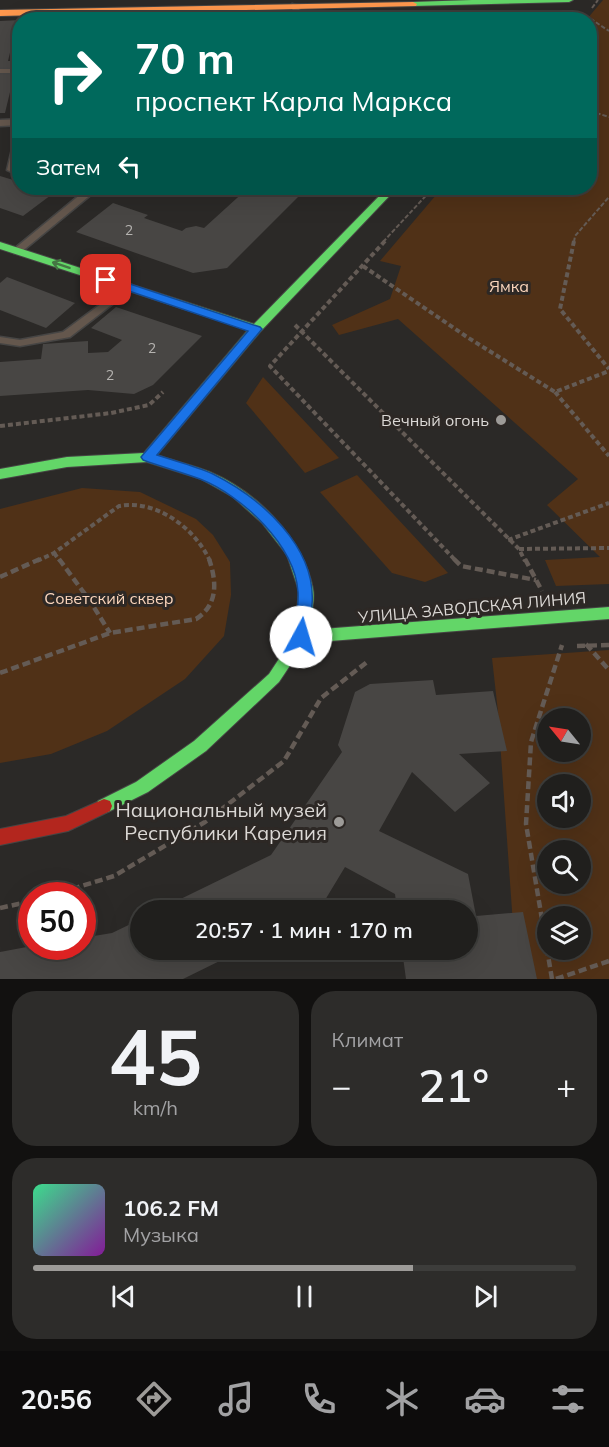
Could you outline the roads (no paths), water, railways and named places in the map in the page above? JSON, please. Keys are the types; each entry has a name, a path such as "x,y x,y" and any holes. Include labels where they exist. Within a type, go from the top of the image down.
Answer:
{"main road":[{"path":"302,12 358,2 569,0"},
{"path":"558,12 569,0"},
{"path":"148,457 256,329 385,195"},
{"path":"0,245 256,329"},
{"path":"0,474 67,462 148,457 206,476 237,494 267,519 294,553 306,591 301,637 274,678 242,710 200,746 142,787 68,823 0,837"},
{"name":"УЛИЦА ЗАВОДСКАЯ ЛИНИЯ","path":"301,637 609,613"}],"lane":[{"path":"17,250 87,195"},
{"path":"0,340 20,343 66,335 128,287"}],"place":[{"name":"Вечный огонь","path":"501,420"},
{"name":"Национальный музей Республики Карелия","path":"339,822"}],"park label":[{"name":"Ямка","path":"509,286"},
{"name":"Советский сквер","path":"109,598"}]}
